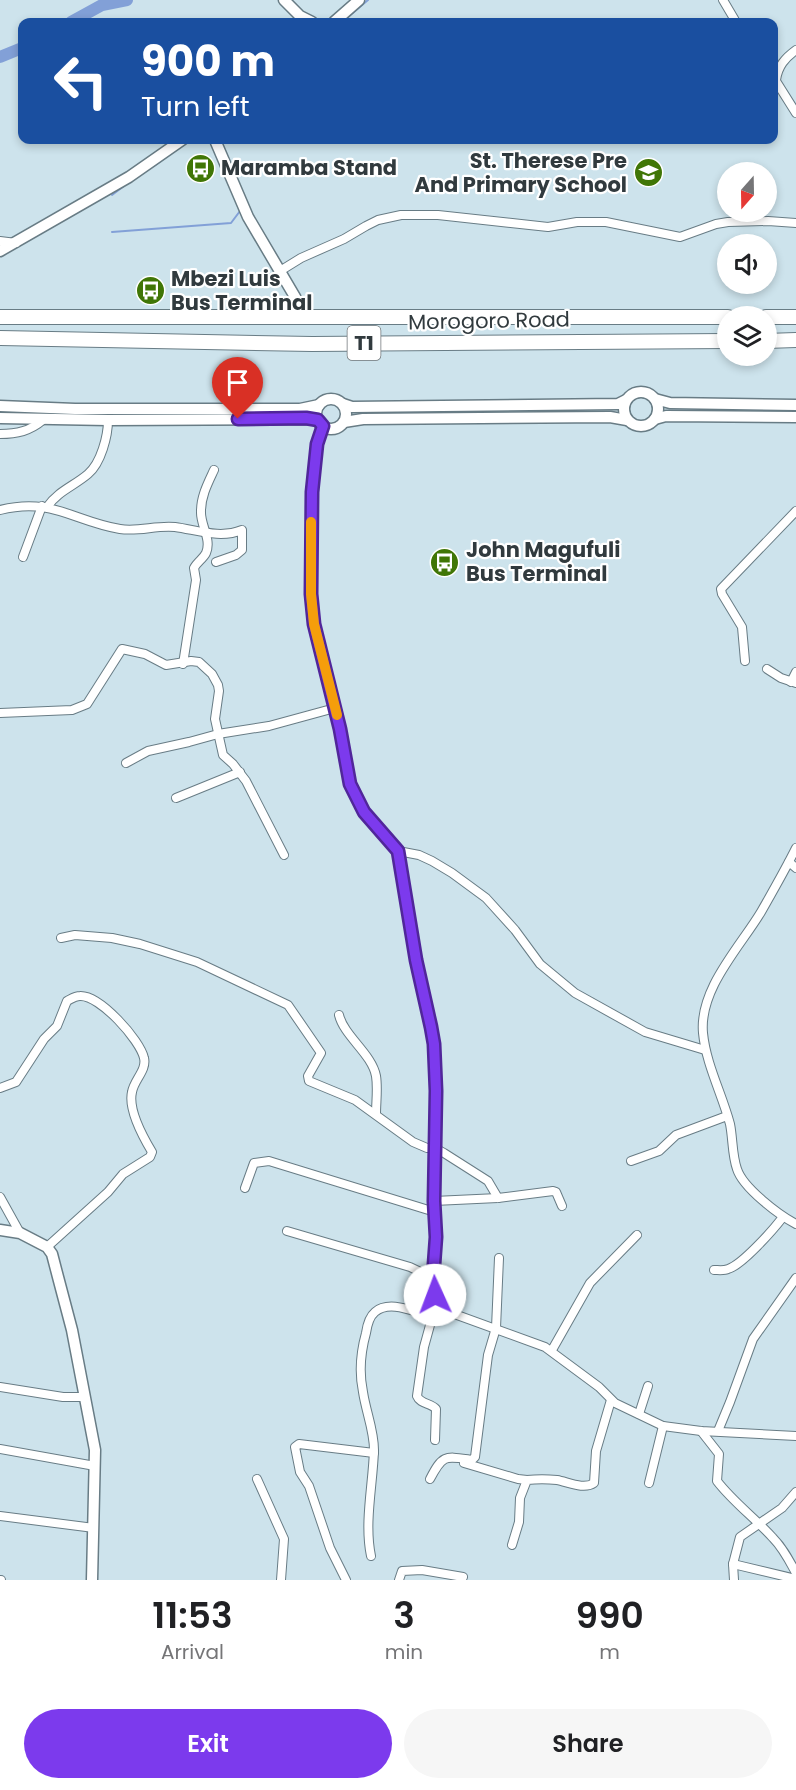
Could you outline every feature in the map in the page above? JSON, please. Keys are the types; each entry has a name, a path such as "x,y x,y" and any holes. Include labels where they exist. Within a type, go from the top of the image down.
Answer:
{"highway":[{"name":"Morogoro Road","path":"0,317 717,317"},
{"path":"777,317 796,317"},
{"name":"Morogoro Road","path":"0,338 312,344 717,341"},
{"path":"777,340 796,340"}],"street":[{"path":"284,0 301,18"},
{"path":"337,18 359,0"},
{"path":"723,0 734,18"},
{"path":"778,72 782,62 796,50"},
{"path":"778,84 796,113"},
{"path":"0,251 129,177 176,144"},
{"path":"218,144 248,217 298,303 310,317"},
{"path":"280,271 378,220 401,215 438,215 548,227 577,222 606,222 680,237 728,222 796,223"},
{"path":"0,241 16,243"},
{"path":"0,406 75,409 300,409 319,405 328,399 352,406 618,404 632,394 640,392 670,403 796,405"},
{"path":"626,400 623,412 627,420 641,427 649,425 655,419 658,411 655,399"},
{"path":"343,404 346,415 344,422"},
{"path":"319,405 316,413 320,423 312,492 311,594 319,652 335,708 353,793 364,812 398,851 416,960 434,1044 436,1237 433,1312 424,1347 417,1396 419,1400 436,1409 435,1440"},
{"path":"655,419 666,416 796,417"},
{"path":"0,418 108,420 306,418 334,429 344,422 363,419 610,417 627,420"},
{"path":"0,434 16,434 34,427 42,420"},
{"path":"23,557 45,507 54,497 86,476 93,468 108,430 108,420"},
{"path":"183,664 196,580 194,568 206,554 206,533 200,513 204,492 214,470"},
{"path":"0,510 31,505 45,507 120,529 141,531 165,526 228,535 242,530 242,550 236,555 216,562"},
{"path":"745,661 742,627 721,589 796,511"},
{"path":"0,713 72,710 87,704 122,649 145,654 166,665 199,662 206,667 216,681 219,691 215,719 223,755 240,772 284,855"},
{"path":"767,669 794,682 796,672"},
{"path":"126,763 148,751 218,734 269,726 335,708"},
{"path":"176,798 240,772"},
{"path":"796,848 792,865 720,974 708,998 702,1030 705,1050 727,1116 738,1173 749,1187 783,1217 796,1224"},
{"path":"398,851 419,855 432,861 486,898 515,930 540,964 575,993 645,1032 705,1050"},
{"path":"61,938 75,935 112,938 140,944 197,962 282,1001 291,1008 321,1053 308,1076 309,1082 345,1095 376,1114 413,1142 427,1148 435,1148 488,1181 498,1198"},
{"path":"0,1088 16,1082 44,1039 57,1026 67,1001 79,996 95,1002 112,1015 127,1030 144,1057 144,1066 132,1089 131,1099 139,1127 152,1152 150,1157 123,1174 108,1192 47,1247"},
{"path":"339,1015 341,1022 375,1073 376,1114"},
{"path":"631,1161 659,1150 676,1135 727,1116"},
{"path":"245,1188 254,1163 269,1161 435,1212"},
{"path":"434,1201 498,1198 553,1191 556,1192 562,1206"},
{"path":"0,1197 20,1233"},
{"path":"714,1270 727,1270 734,1266 758,1245 783,1217"},
{"path":"0,1230 20,1233 47,1247 52,1254 72,1330 93,1439 95,1466 92,1580"},
{"path":"287,1231 410,1267 433,1278"},
{"path":"552,1350 590,1283 637,1235"},
{"path":"430,1479 439,1462 448,1458 472,1460 475,1457 489,1355 496,1328 499,1258"},
{"path":"718,1431 753,1339 796,1278"},
{"path":"371,1556 369,1528 374,1452 371,1421 362,1389 361,1356 369,1319 376,1311 401,1308 433,1312 496,1328 552,1350 599,1387 611,1400 663,1426 700,1431 796,1436"},
{"path":"639,1414 648,1386"},
{"path":"0,1387 63,1397 84,1397"},
{"path":"448,1458 518,1479 555,1480 573,1485 593,1484 596,1451 611,1400"},
{"path":"650,1483 663,1426"},
{"path":"700,1431 719,1454 717,1481 785,1552 796,1573"},
{"path":"346,1580 330,1548 309,1486 300,1472 295,1448 298,1444 374,1452"},
{"path":"0,1449 95,1466"},
{"path":"257,1479 284,1539 281,1580"},
{"path":"512,1545 519,1522 520,1498 527,1480"},
{"path":"734,1580 733,1564 740,1537 782,1508 796,1492"},
{"path":"0,1515 93,1528"},
{"path":"733,1564 796,1580"},
{"path":"399,1580 401,1572 414,1569 463,1577"}],"waterway":[{"path":"78,18 102,5 127,0"},
{"path":"347,18 368,0"},
{"path":"0,57 18,50"},
{"path":"154,166 166,157"},
{"path":"112,195 124,186"},
{"path":"112,232 231,223 240,211"}],"slow traffic":[{"path":"311,522 311,594 314,624 319,652 337,715"}],"place":[{"name":"Maramba Stand","path":"200,168"},
{"name":"St. Therese Pre And Primary School","path":"648,173"},
{"name":"Mbezi Luis Bus Terminal","path":"150,291"},
{"name":"John Magufuli Bus Terminal","path":"445,562"}],"route":[{"path":"238,419 306,418 318,420 323,426 317,444 312,492 311,594 314,624 353,793 364,812 398,851 416,960 431,1027 436,1091 434,1201 436,1237 433,1278 435,1295"}]}
